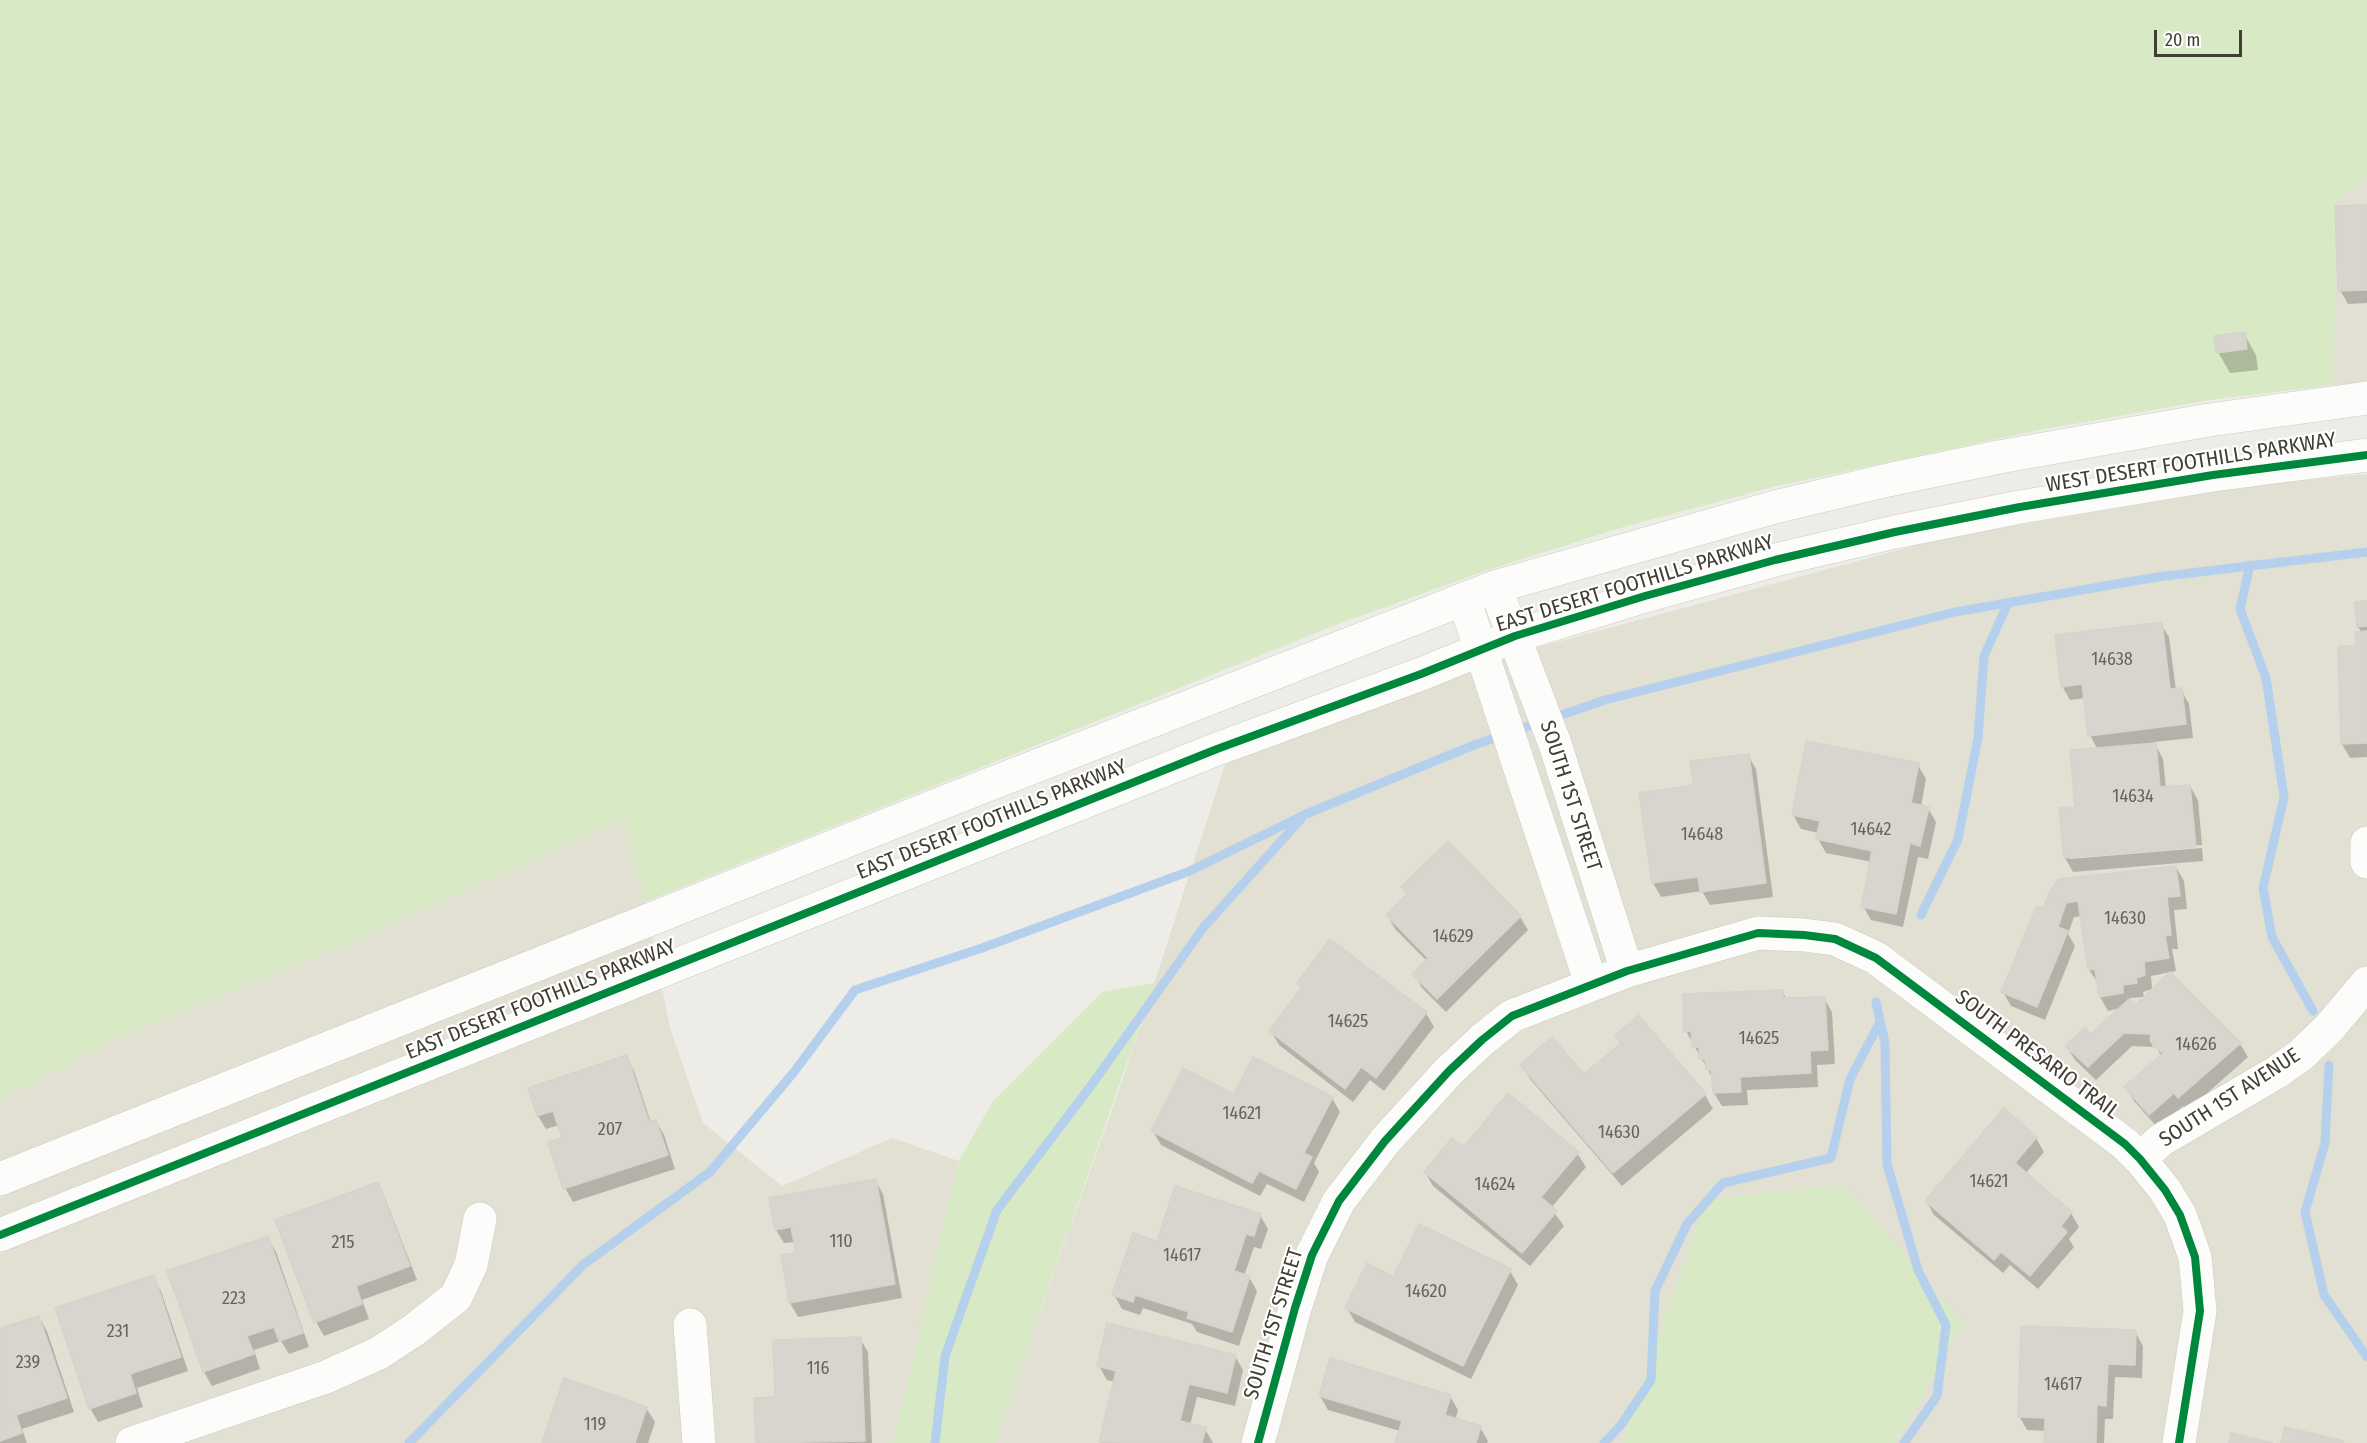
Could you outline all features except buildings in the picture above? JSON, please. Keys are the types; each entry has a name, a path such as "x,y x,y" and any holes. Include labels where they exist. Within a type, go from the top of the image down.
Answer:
{"street":[{"name":"WEST DESERT FOOTHILLS PARKWAY","path":"1999,457 2209,420 2367,398"},
{"name":"WEST DESERT FOOTHILLS PARKWAY","path":"2020,507 2213,475 2367,454"},
{"name":"EAST DESERT FOOTHILLS PARKWAY","path":"0,1179 957,797 1495,587 1775,507 1999,457"},
{"name":"EAST DESERT FOOTHILLS PARKWAY","path":"0,1235 1218,749 1421,674 1515,636 1774,560 1895,532 2020,507"},
{"name":"SOUTH 1ST STREET","path":"1258,1443 1294,1308 1312,1255 1339,1201 1385,1141 1449,1071 1512,1016 1591,983 1627,971 1555,744 1495,587"},
{"name":"SOUTH 1ST STREET","path":"1464,599 1591,983"},
{"path":"2367,843 2367,862"},
{"name":"SOUTH PRESARIO TRAIL","path":"1627,971 1703,947 1758,933 1836,939 1884,963 2126,1144 2165,1190 2180,1215 2195,1257 2200,1311 2179,1443"},
{"name":"SOUTH 1ST AVENUE","path":"2140,1159 2161,1140 2258,1084 2301,1055 2329,1028 2367,983"},
{"path":"132,1443 326,1377 379,1353 414,1330 456,1297 471,1265 480,1219"},
{"path":"690,1325 699,1443"}],"shaded area":[{"path":"2367,178 2367,383 2334,385 2335,201"},
{"path":"2367,474 2367,1443 1895,1443 1963,1322 1706,1199 1622,1443 996,1443 1013,1388 1125,1073 1226,762 1535,648 1947,537 2250,486"},
{"path":"624,819 645,902 670,1028 703,1123 782,1186 892,1138 959,1161 893,1443 0,1443 0,1100 111,1041 342,946"}],"green space":[{"path":"0,0 2367,0 2367,178 2335,201 2334,385 2210,400 2034,431 1777,486 1623,527 1482,572 1341,623 645,902 624,819 342,946 111,1041 0,1100"},
{"path":"1155,983 1013,1388 996,1443 893,1443 959,1161 993,1101 1102,992"},
{"path":"1843,1185 1963,1322 1895,1443 1622,1443 1706,1199"}],"waterway":[{"path":"409,1443 584,1264 710,1172 794,1072 855,990 982,948 1190,871 1306,814 1474,745 1605,700 1955,612 2157,577 2367,552"},
{"path":"2250,565 2240,609 2266,678 2284,797 2263,888 2272,937 2313,1011"},
{"path":"1921,915 1958,839 1978,738 1984,656 2008,603"},
{"path":"935,1443 945,1356 997,1210 1093,1083 1203,928 1301,819"},
{"path":"1876,1002 1885,1043 1887,1164 1918,1270 1946,1325 1937,1396 1904,1443"},
{"path":"1604,1443 1621,1425 1651,1380 1655,1291 1687,1224 1723,1183 1831,1158 1850,1079 1880,1022"},
{"path":"2329,1065 2325,1143 2305,1212 2324,1295 2367,1357"}],"cycle path":[{"path":"0,1235 1217,749 1421,674 1515,636 1645,596 1775,560 1895,532 2020,507 2213,475 2367,455"},
{"path":"1258,1443 1312,1255 1339,1201 1385,1141 1449,1071 1512,1016 1627,971 1758,933 1835,939 1876,958 2125,1144 2140,1159 2165,1190 2180,1215 2195,1257 2200,1311 2179,1443"}]}
